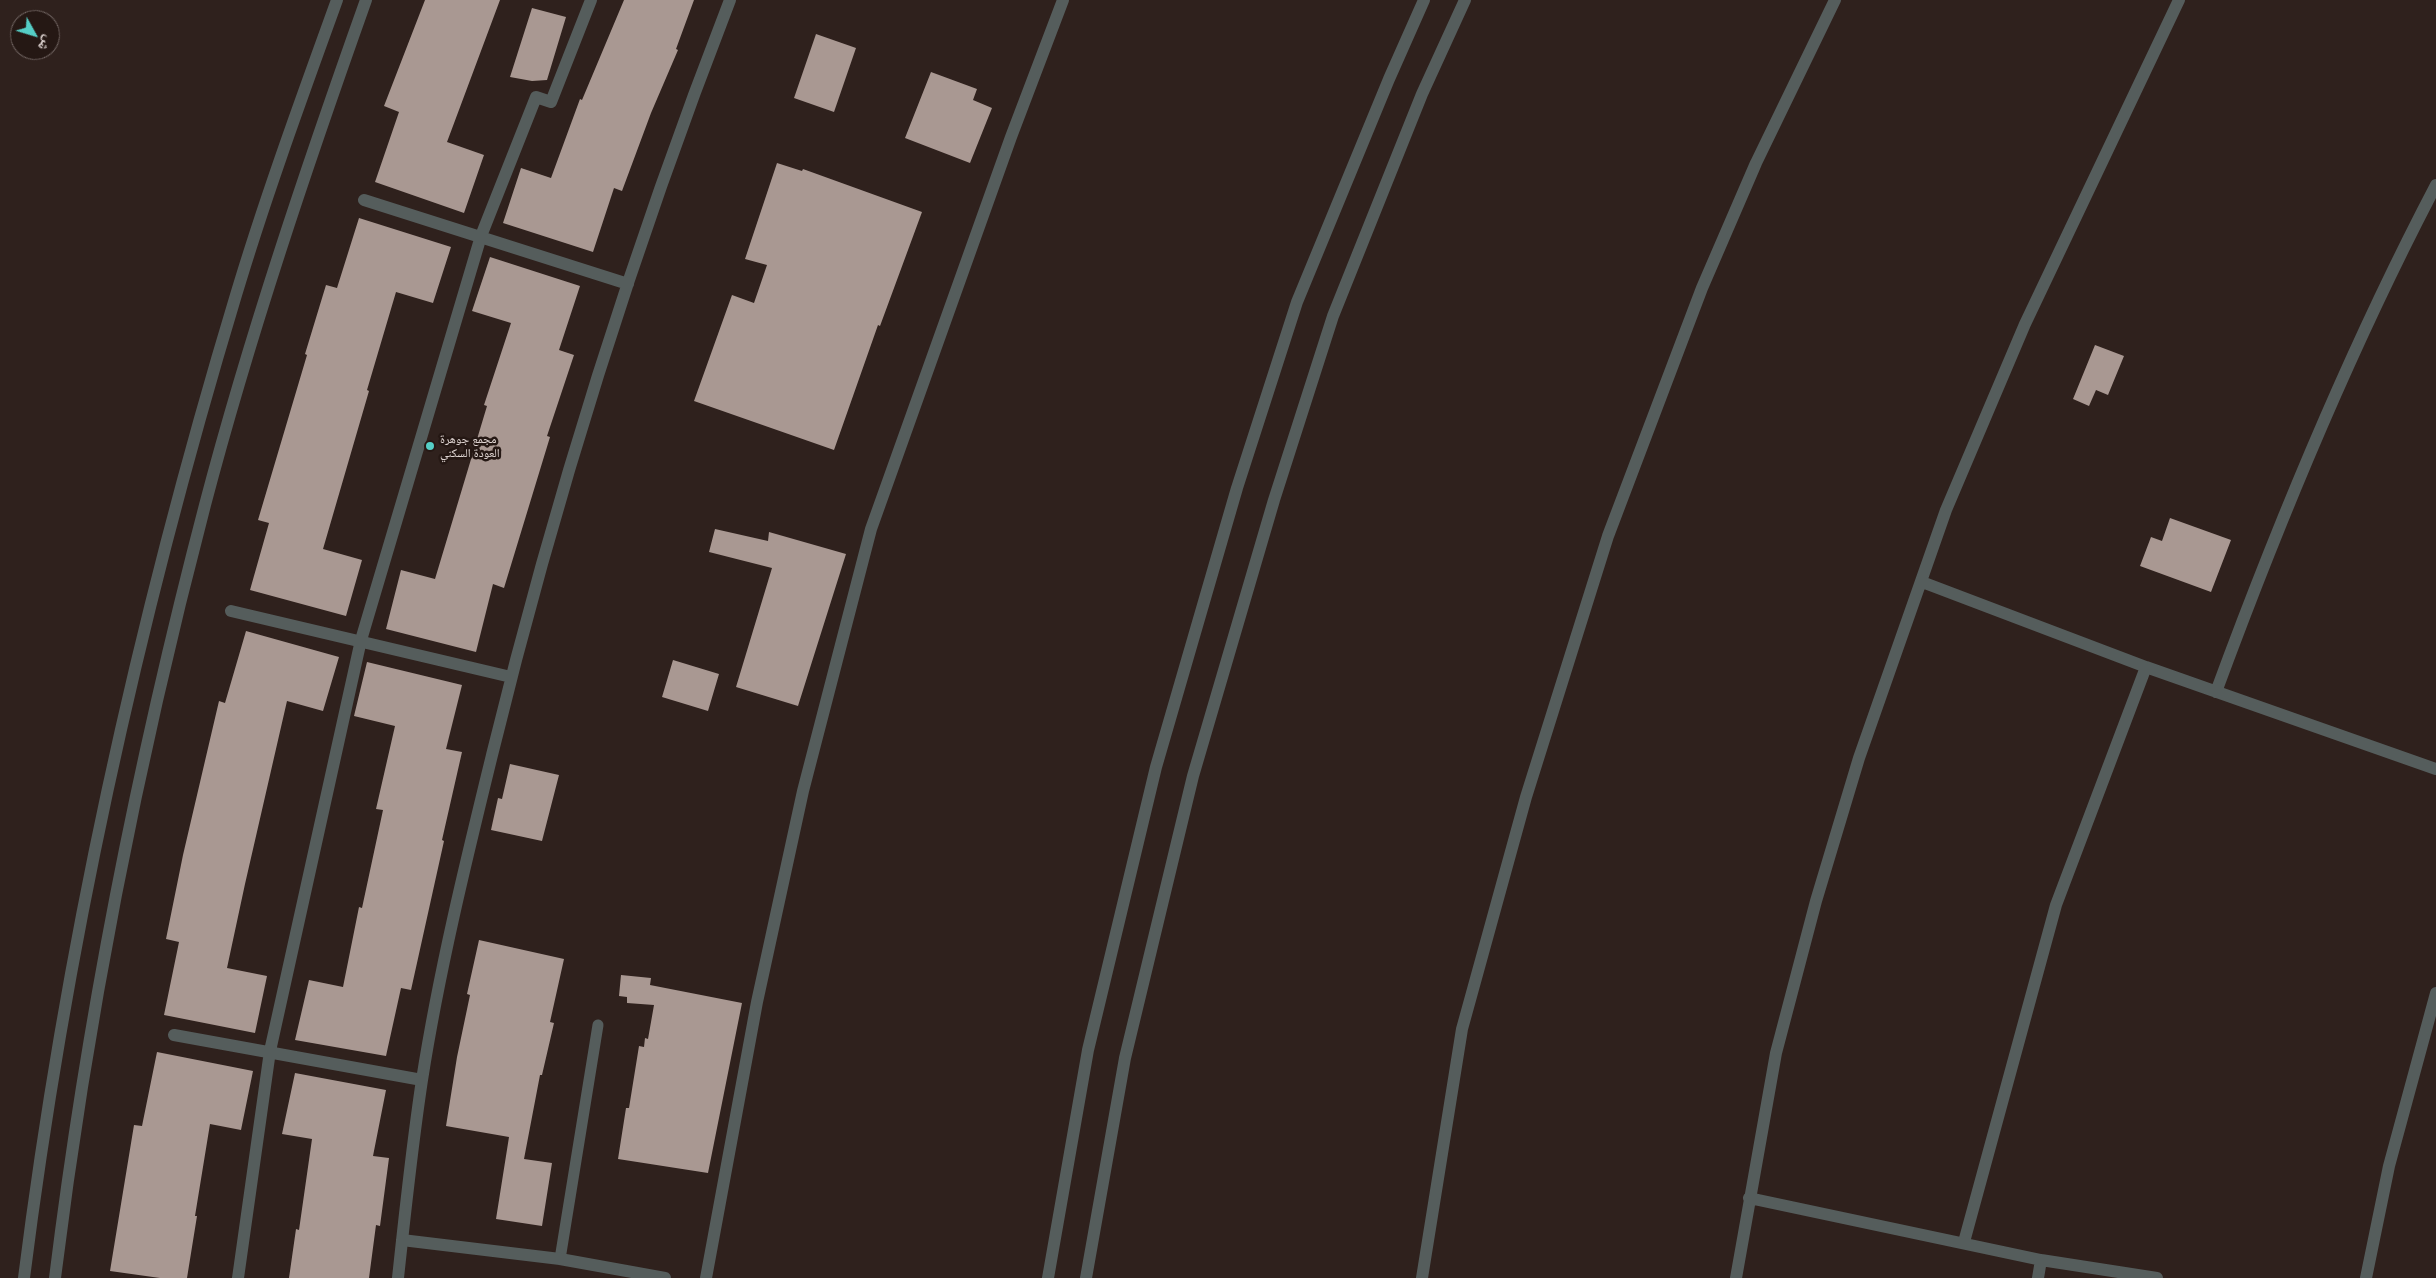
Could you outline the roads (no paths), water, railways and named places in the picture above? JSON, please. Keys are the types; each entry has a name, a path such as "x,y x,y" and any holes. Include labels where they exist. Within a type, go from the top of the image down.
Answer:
{"street":[{"path":"24,1278 45,1123 85,905 133,674 177,502 237,293 300,102 337,0"},
{"path":"55,1278 72,1146 108,940 166,662 205,503 264,303 324,118 366,0"},
{"path":"238,1278 270,1051 361,640 481,236 536,97 551,102 591,0"},
{"path":"398,1278 422,1080 472,835 511,677 574,448 690,104 730,0"},
{"path":"706,1278 757,1002 799,810 871,529 1011,137 1063,0"},
{"path":"1048,1278 1088,1050 1146,804 1234,498 1297,302 1388,79 1424,0"},
{"path":"1086,1278 1125,1058 1183,815 1271,510 1333,316 1422,94 1465,0"},
{"path":"1422,1278 1462,1029 1526,797 1608,536 1702,288 1756,162 1835,0"},
{"path":"1736,1278 1776,1053 1816,901 1859,758 1946,510 2025,324 2179,0"},
{"path":"2216,692 2265,558 2324,418 2368,322 2436,185"},
{"path":"364,200 628,284"},
{"path":"1922,582 2216,692 2436,769"},
{"path":"231,611 361,640 511,677"},
{"path":"1964,1242 2056,904 2146,666"},
{"path":"2366,1278 2390,1166 2436,993"},
{"path":"174,1035 422,1080"},
{"path":"1749,1198 1964,1242 2041,1260 2157,1278"},
{"path":"402,1240 560,1259 665,1278"},
{"path":"2038,1278 2041,1260"}],"lane":[{"path":"560,1259 598,1025"}],"place":[{"name":"مجمع جوهرة العودة السكني","path":"430,446"}]}
